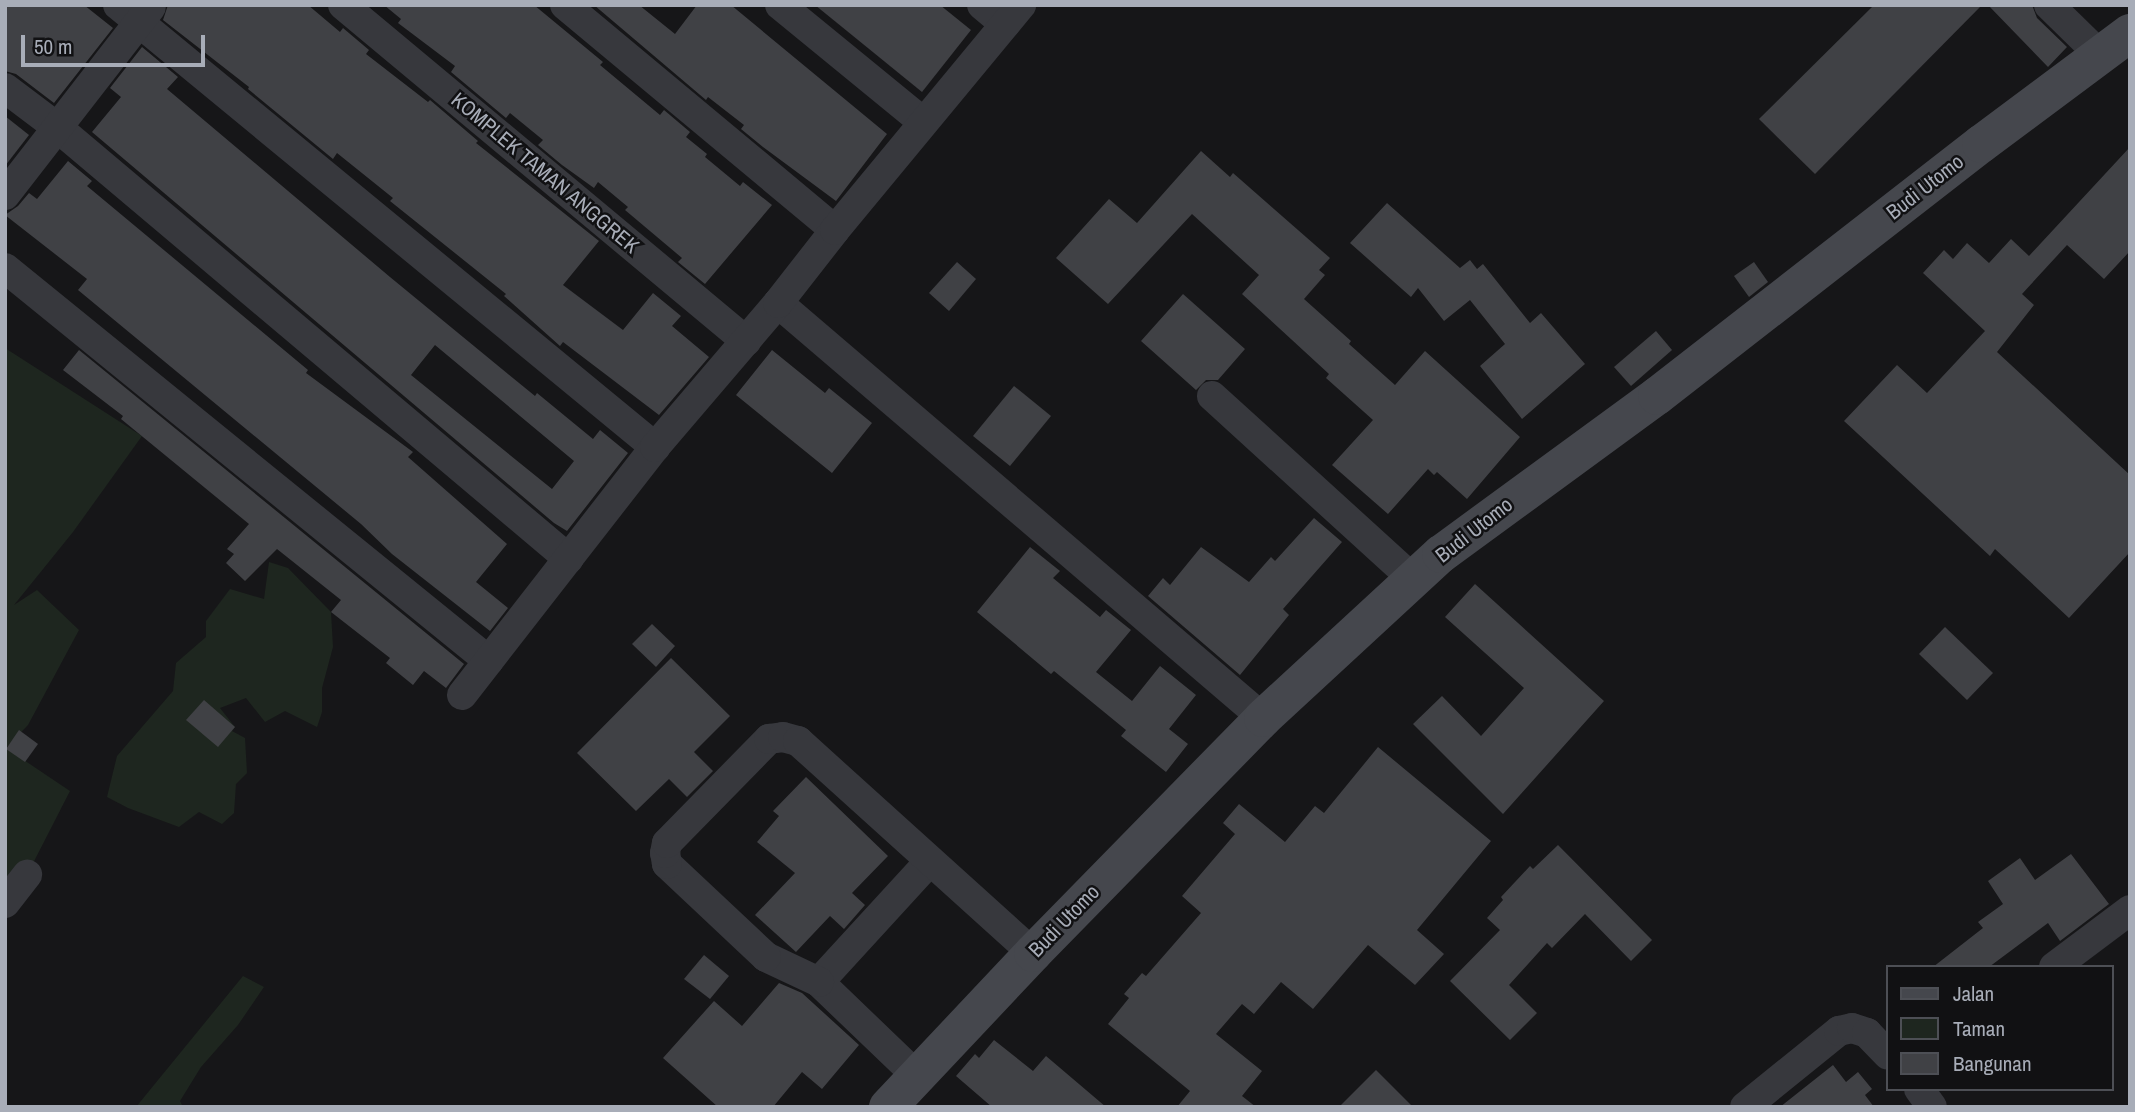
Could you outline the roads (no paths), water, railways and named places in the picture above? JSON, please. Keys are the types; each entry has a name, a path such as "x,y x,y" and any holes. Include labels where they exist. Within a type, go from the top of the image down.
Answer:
{"street":[{"name":"KOMPLEK TAMAN ANGGREK","path":"343,5 746,341"},
{"path":"565,5 835,230"},
{"path":"780,5 923,122"},
{"path":"462,695 655,447 778,303 1013,15 982,5"},
{"path":"2049,5 2115,44"},
{"path":"5,195 58,128 137,11 655,447"},
{"name":"Budi Utomo","path":"905,1097 1033,953 1263,718 1441,554 1657,396 1981,144 2115,44"},
{"path":"5,88 58,128 569,559"},
{"path":"5,268 489,661"},
{"path":"778,303 1263,718"},
{"path":"1212,396 1413,579"},
{"path":"905,1097 819,982 766,957 667,864 664,853 667,843 769,739 783,737 798,741 1033,953"},
{"path":"819,982 930,861"},
{"path":"5,903 27,875"},
{"path":"2057,965 2130,910"},
{"path":"1745,1107 1839,1031 1852,1028 1867,1033 1886,1053"},
{"path":"1920,1091 1932,1107"}]}
